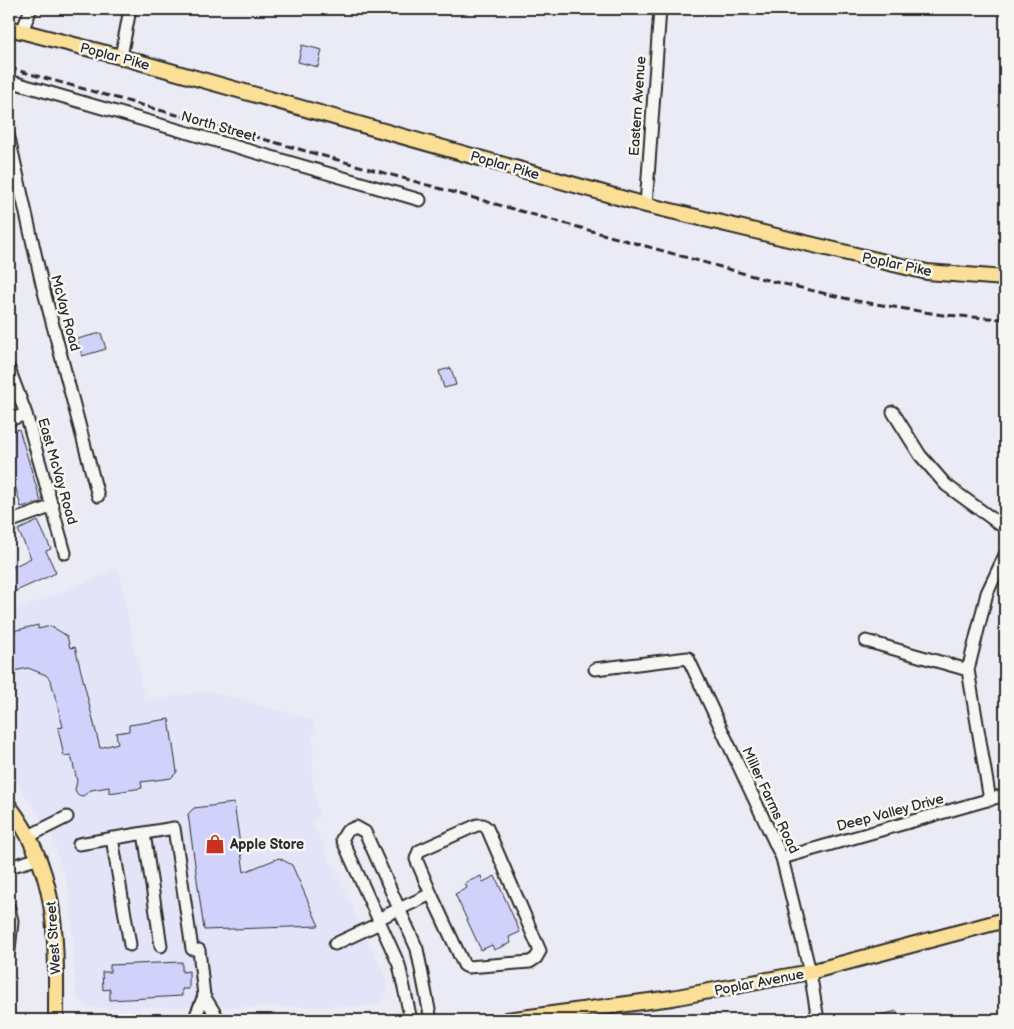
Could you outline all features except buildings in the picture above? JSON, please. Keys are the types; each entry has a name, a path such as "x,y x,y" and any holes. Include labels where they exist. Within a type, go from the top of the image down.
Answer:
{"main road":[{"name":"Poplar Pike","path":"15,29 121,57 646,205 926,272 1005,278"},
{"name":"West Street","path":"9,806 29,836 40,858 53,906 56,944 56,1020"},
{"name":"Poplar Avenue","path":"507,1020 531,1019 672,998 810,972 1005,920"}],"street":[{"path":"15,29 31,9"},
{"path":"121,57 130,9"},
{"name":"Eastern Avenue","path":"646,205 660,9"},
{"name":"North Street","path":"9,81 420,200"},
{"name":"McVay Road","path":"9,138 42,284 98,496"},
{"path":"9,369 26,414"},
{"path":"894,412 920,455 946,484 1005,528"},
{"name":"East McVay Road","path":"9,420 26,414 65,553"},
{"path":"9,522 52,506"},
{"path":"990,800 968,670 988,593 1005,555"},
{"path":"866,642 968,670"},
{"name":"Miller Farms Road","path":"595,668 688,658 782,858 810,972 818,1020"},
{"name":"Deep Valley Drive","path":"782,858 1005,796"},
{"path":"29,836 67,817"},
{"path":"477,825 483,825 487,828 540,951 536,958 530,962 468,967 464,965 431,894 416,859 416,854 477,825"},
{"path":"411,1020 399,965 342,839 346,831 356,827 365,832 416,949 431,1020"},
{"path":"80,844 174,828 204,996 219,1020"},
{"path":"144,833 161,946"},
{"path":"112,838 130,945"},
{"path":"9,866 40,858"},
{"path":"335,944 431,894"},
{"path":"9,908 12,922 9,950"},
{"path":"194,1020 204,996"}],"shaded area":[{"path":"119,569 145,701 207,691 314,720 312,784 320,816 311,820 384,974 388,987 385,998 373,1006 90,1008 79,1000 76,995 70,894 54,842 37,812 9,771 9,613"}],"railway":[{"path":"9,68 767,280 857,301 943,315 1005,319"}],"place":[{"name":"Apple Store","path":"215,844"}]}
